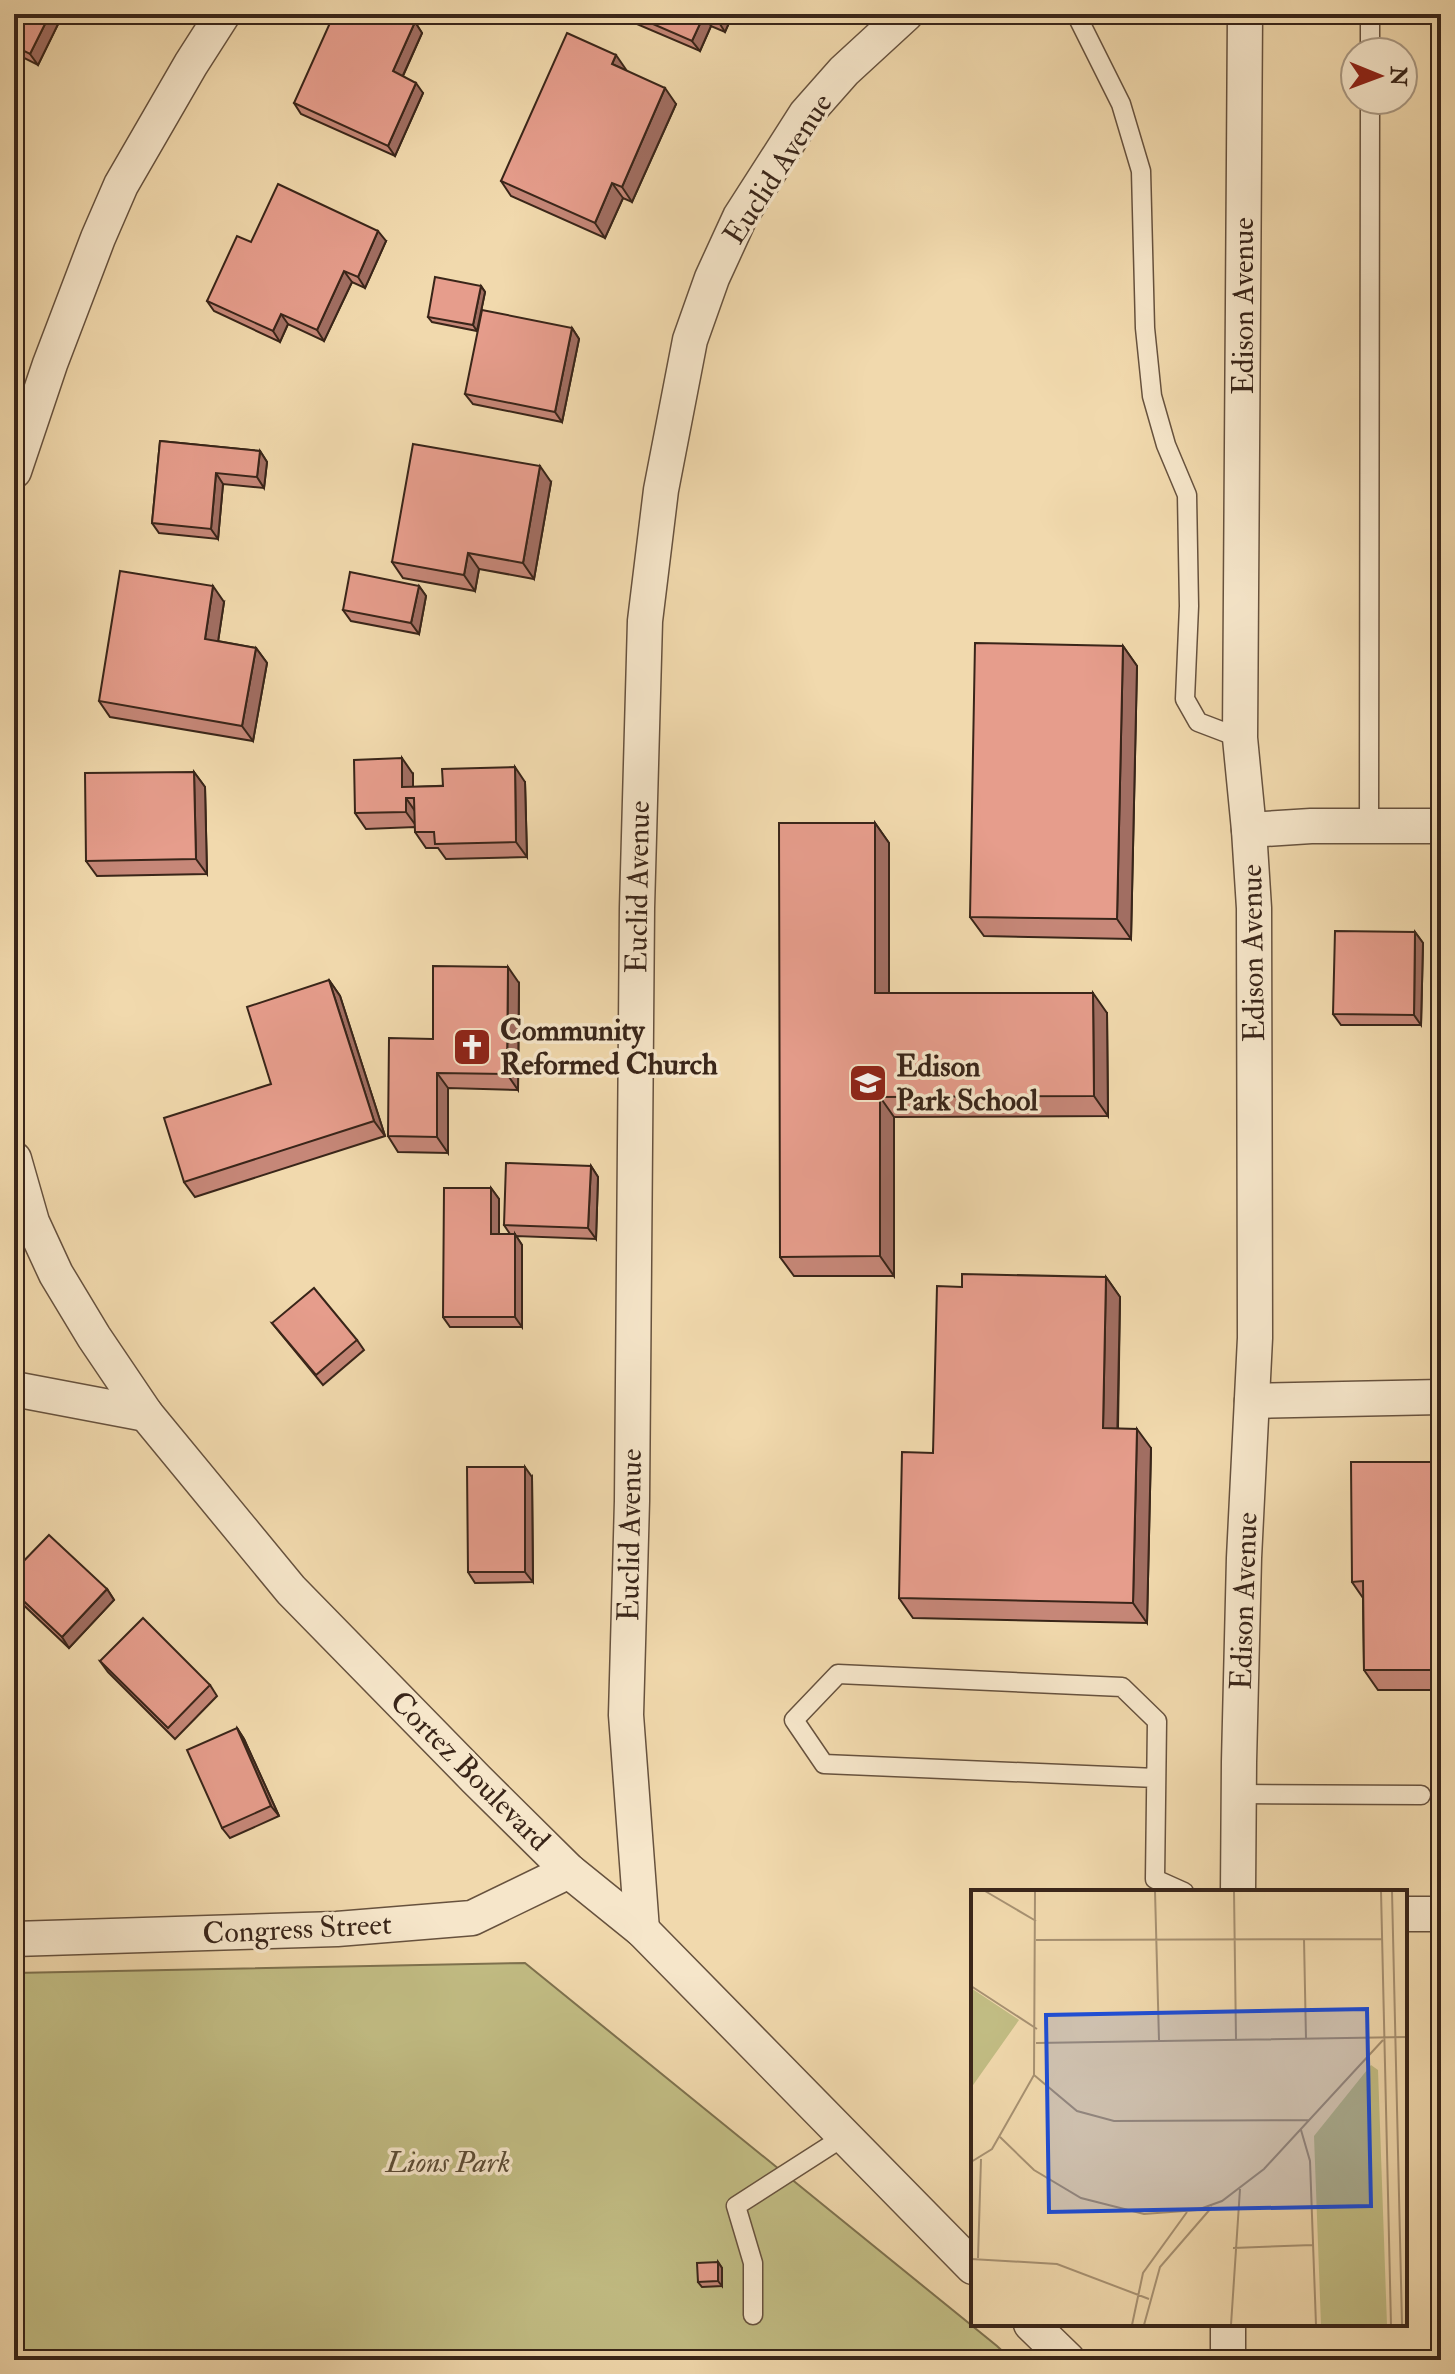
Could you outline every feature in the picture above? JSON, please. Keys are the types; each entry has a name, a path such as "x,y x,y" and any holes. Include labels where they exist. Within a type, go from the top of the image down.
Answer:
{"street":[{"path":"14,471 50,364 121,185 223,14"},
{"name":"Euclid Avenue","path":"642,1930 626,1715 632,1487 637,876 645,621 661,490 690,340 712,278 740,217 806,114 844,71 906,14"},
{"name":"Edison Avenue","path":"1238,1890 1244,1558 1255,1338 1254,908 1240,738 1245,14"},
{"path":"1249,830 1311,826 1441,826"},
{"name":"Cortez Boulevard","path":"14,1159 23,1213 94,1337 146,1414 291,1590 569,1871 642,1930 971,2265"},
{"path":"14,1389 146,1414"},
{"path":"1252,1401 1441,1397"},
{"name":"Congress Street","path":"14,1939 337,1929 472,1918 569,1871"},
{"path":"1407,1914 1441,1914"},
{"path":"1033,2326 1068,2360"},
{"path":"1228,2326 1228,2360"}],"lane":[{"path":"1076,14 1121,104 1141,171 1145,328 1152,396 1166,445 1187,495 1189,606 1185,699 1198,722 1240,738"},
{"path":"1370,14 1370,36"},
{"path":"1369,825 1370,116"},
{"path":"1156,1778 824,1764 794,1720 838,1674 1122,1687 1157,1721 1155,1879 1180,1890"},
{"path":"1239,1794 1421,1795"},
{"path":"753,2315 753,2263 736,2206 845,2136"}],"green space":[{"name":"Lions Park","path":"525,1963 1012,2360 14,2360 14,1973"}],"building":[{"path":"14,14 50,14 30,54 14,46"},
{"path":"334,14 398,14 415,22 393,71 416,83 388,146 294,103"},
{"path":"630,14 721,14 718,21 704,15 692,41"},
{"path":"567,33 616,55 612,64 665,88 622,187 612,183 595,223 501,181"},
{"path":"278,184 378,231 358,277 344,271 317,330 281,314 273,331 207,301 237,236 251,242"},
{"path":"435,277 481,286 473,325 428,317"},
{"path":"482,310 572,328 555,412 465,394"},
{"path":"160,441 260,451 257,477 216,473 211,529 152,523"},
{"path":"413,444 540,466 523,563 468,553 464,575 392,562"},
{"path":"120,571 213,586 205,639 256,648 242,726 99,701"},
{"path":"350,572 419,586 411,623 343,610"},
{"path":"975,643 1123,646 1117,919 970,917"},
{"path":"402,758 402,787 443,786 442,769 515,767 516,842 435,844 434,832 415,832 414,798 406,798 406,812 355,813 354,760"},
{"path":"194,772 196,859 86,861 85,773"},
{"path":"779,823 875,823 875,993 1093,993 1094,1096 880,1097 880,1256 780,1257"},
{"path":"1335,931 1415,932 1414,1015 1333,1014"},
{"path":"433,966 508,967 507,1074 437,1073 437,1137 388,1136 389,1038 433,1039"},
{"path":"329,980 374,1121 184,1182 164,1118 271,1084 247,1007"},
{"path":"506,1163 591,1166 588,1228 504,1225"},
{"path":"444,1188 491,1188 491,1234 515,1234 515,1317 443,1317"},
{"path":"962,1274 1106,1277 1103,1428 1137,1429 1133,1603 899,1598 902,1452 933,1453 937,1286 962,1287"},
{"path":"314,1288 357,1340 316,1375 272,1323"},
{"path":"1351,1462 1441,1462 1441,1670 1364,1670 1363,1581 1352,1582"},
{"path":"467,1467 525,1467 525,1572 468,1572"},
{"path":"49,1535 107,1589 62,1637 14,1592 14,1571"},
{"path":"143,1618 210,1685 168,1728 100,1661"},
{"path":"237,1728 271,1806 222,1828 187,1750"},
{"path":"718,2262 718,2281 698,2282 697,2263"},
{"path":"725,2359 792,2360 725,2360"}],"place":[{"name":"Community Reformed Church","path":"472,1047"},
{"name":"Edison Park School","path":"868,1083"}]}
